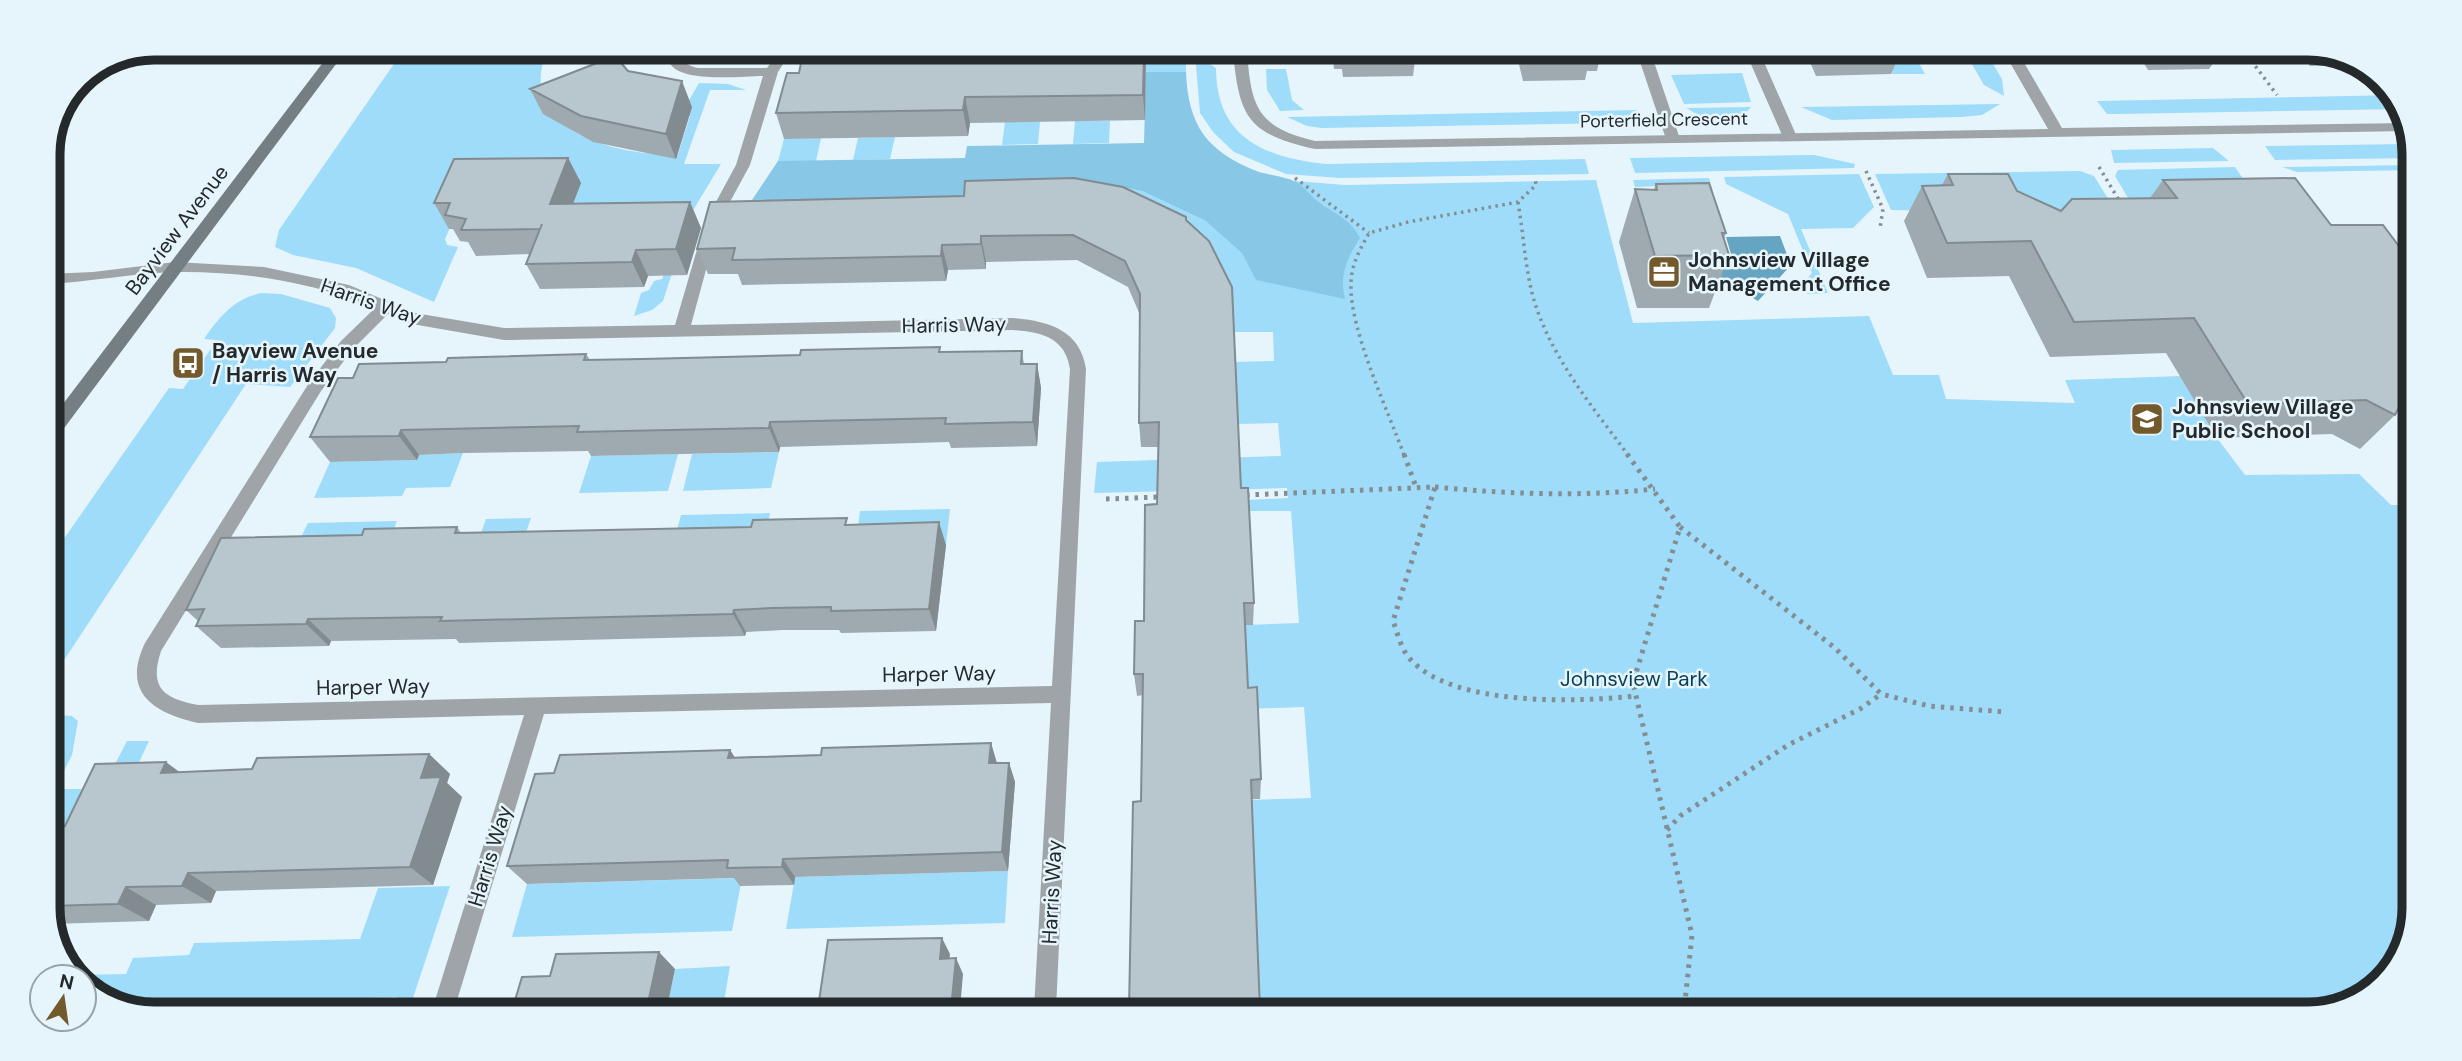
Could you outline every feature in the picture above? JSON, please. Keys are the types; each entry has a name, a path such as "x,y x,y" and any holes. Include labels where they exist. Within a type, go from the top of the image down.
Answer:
{"main road":[{"name":"Bayview Avenue","path":"60,421 332,60"}],"street":[{"path":"676,60 690,71 771,72"},
{"path":"681,331 712,222 743,165 771,72 779,60"},
{"name":"Porterfield Crescent","path":"1240,60 1242,88 1248,109 1271,130 1305,143 2399,127"},
{"path":"1646,60 1674,139"},
{"path":"1756,60 1790,137"},
{"path":"2016,60 2059,133"},
{"name":"Harris Way","path":"60,279 93,278 175,267 277,274 344,289 412,318 486,333 1012,324 1052,330 1070,343 1078,359 1045,1002"},
{"name":"Harper Way","path":"385,308 346,345 315,387 152,649 146,664 148,686 153,696 172,709 198,714 1062,694"},
{"name":"Harris Way","path":"446,1002 537,705"}],"path":[{"path":"2251,60 2277,95"},
{"path":"2099,167 2124,208 2111,208"},
{"path":"1866,171 1882,209 1880,228"},
{"path":"1416,487 1395,423 1365,351 1349,289 1353,260 1369,233 1408,222 1518,202 1536,184 1535,177"},
{"path":"1295,178 1369,233"},
{"path":"1518,202 1532,293 1544,326 1573,380 1624,452 1655,489 1680,527 1835,648 1881,694 1929,706 2006,712"},
{"path":"1244,495 1416,487 1518,495 1583,495 1655,489"},
{"path":"1434,487 1394,621 1399,639 1414,663 1459,685 1510,696 1584,703 1636,696"},
{"path":"1072,500 1164,497"},
{"path":"1680,527 1656,599 1633,683 1692,935 1685,1002"},
{"path":"1667,830 1680,816 1788,744 1860,709 1881,694"}],"green space":[{"path":"397,60 545,60 541,77 545,100 557,119 577,133 601,143 653,154 678,154 690,116 686,113 688,102 699,83 728,84 746,90 710,90 684,164 721,164 692,212 663,301 652,310 634,316 641,293 649,290 654,281 662,279 665,271 572,206 579,185 479,162 445,239 447,245 458,247 434,302 356,268 293,255 275,247 279,230"},
{"path":"1139,60 1186,60 1186,72 1146,72"},
{"path":"1196,60 1204,60 1216,68 1218,92 1225,112 1235,128 1248,140 1284,156 1327,164 1585,159 1589,174 1340,178 1286,174 1234,152 1213,132 1200,113"},
{"path":"1884,60 1917,60 1925,74 1892,74"},
{"path":"1969,60 1991,60 2002,79 2004,96 1984,85"},
{"path":"1266,69 1286,69 1292,100 1304,110 1280,111 1267,90"},
{"path":"1742,73 1751,102 1684,104 1671,75"},
{"path":"2382,95 2391,109 2107,114 2097,101"},
{"path":"2000,104 1982,115 1961,117 1832,120 1801,107"},
{"path":"1751,107 1736,118 1720,121 1686,108"},
{"path":"1637,110 1621,123 1321,128 1307,126 1287,117"},
{"path":"1075,121 1110,121 1109,143 1073,144"},
{"path":"1005,122 1040,122 1038,144 1002,145"},
{"path":"895,137 890,159 853,160 858,138"},
{"path":"821,138 816,161 778,161 784,139"},
{"path":"2402,144 2402,158 2275,160 2265,146"},
{"path":"2213,148 2229,161 2114,163 2111,150"},
{"path":"1814,155 1855,164 1854,168 1635,173 1630,158"},
{"path":"2402,165 2402,170 2297,172 2282,167"},
{"path":"2235,167 2258,201 2131,203 2115,176 2118,170"},
{"path":"2080,171 2094,176 2112,205 2074,205 2052,213 1891,210 1875,174"},
{"path":"1859,174 1874,207 1853,228 1801,229 1828,293 1808,294 1799,288 1812,273 1788,214 1726,184 1724,177"},
{"path":"1709,178 1713,191 1700,204 1684,185 1635,187 1633,180"},
{"name":"Johnsview Park","path":"1079,179 1142,191 1206,221 1295,181 1345,185 1596,180 1633,323 1869,316 1893,375 1939,375 1946,399 2075,403 2065,380 2181,376 2217,438 2245,475 2359,474 2391,505 2402,505 2402,907 2401,926 2387,960 2361,986 2333,998 2308,1002 1259,1002 1251,800 1311,798 1304,707 1247,709 1244,625 1299,623 1291,511 1248,511 1247,500 1288,498 1287,488 1094,493 1097,462 1281,456 1278,423 1237,424 1234,362 1274,361 1273,332 1233,332"},
{"path":"261,293 281,294 330,308 336,318 335,328 290,387 246,384 60,666 60,544 169,388 183,389 217,340 204,339 215,323 235,304"},
{"path":"779,452 771,488 683,491 692,454"},
{"path":"463,453 450,487 406,488 402,496 314,498 330,462 417,460 419,455"},
{"path":"678,454 668,491 579,493 591,456"},
{"path":"950,509 946,545 855,548 860,511"},
{"path":"770,513 762,550 671,552 681,515"},
{"path":"531,518 518,555 473,556 486,519"},
{"path":"397,521 382,558 290,560 308,523"},
{"path":"60,715 72,716 78,721 72,755 60,779"},
{"path":"127,741 149,741 135,771 60,888 60,789 102,789"},
{"path":"1008,871 1005,923 786,929 795,877"},
{"path":"742,878 732,931 512,937 527,884"},
{"path":"450,886 412,1002 396,1002 397,997 154,1002 135,1000 98,983 98,975 126,974 133,958 189,955 194,943 360,939 378,888"},
{"path":"730,966 724,1002 668,1002 675,969"}],"shaded area":[{"path":"1146,72 1186,72 1191,108 1196,122 1214,146 1226,156 1259,172 1296,182 1352,226 1360,238 1345,267 1345,299 1256,280 1242,253 1206,221 1142,191 1079,179 972,199 786,202 752,200 778,161 965,158 967,146 1144,143"},
{"path":"1780,236 1791,265 1758,301 1708,273 1731,254 1726,237"}],"building":[{"path":"605,60 618,60 628,71 682,81 666,134 581,116 530,89"},
{"path":"1144,60 1143,95 965,97 963,110 776,113 787,73 799,73 801,63"},
{"path":"568,158 550,204 690,202 676,249 636,250 632,262 526,264 540,229 461,230 466,219 445,215 450,203 434,203 454,159"},
{"path":"1948,174 2008,174 2017,191 2061,211 2072,199 2177,198 2163,180 2295,178 2331,225 2383,225 2402,250 2402,402 2395,415 2366,400 2248,404 2194,318 2074,322 2031,241 1947,243 1922,186 1953,185"},
{"path":"1074,178 1123,187 1186,217 1209,241 1232,287 1241,488 1248,488 1254,603 1244,603 1248,688 1257,687 1261,779 1251,780 1260,1002 1129,1002 1133,802 1141,801 1143,674 1134,674 1135,621 1144,621 1145,505 1157,504 1159,422 1139,423 1140,294 1125,261 1073,235 981,236 981,244 942,245 941,256 732,260 735,248 697,249 710,202 964,196 965,181"},
{"path":"1709,183 1726,233 1722,233 1729,255 1655,256 1635,189 1657,190 1656,184"},
{"path":"940,347 939,352 1022,351 1021,364 1037,364 1033,422 945,424 946,418 770,422 769,428 577,432 579,426 401,430 399,436 310,437 338,378 353,378 359,364 586,354 584,360 800,355 801,350"},
{"path":"847,518 845,525 939,522 929,609 831,611 831,607 772,608 734,610 733,614 440,621 442,617 308,619 306,624 196,626 204,609 186,610 221,538 362,535 364,529 457,527 455,533 751,527 753,520"},
{"path":"991,743 989,763 1009,763 1002,852 783,859 782,867 727,868 728,860 507,866 535,774 554,773 560,755 730,750 728,758 821,755 822,748"},
{"path":"429,754 421,778 441,777 410,867 188,873 182,886 126,887 118,904 60,906 60,826 65,826 95,764 166,762 161,773 252,769 257,758"},
{"path":"942,938 940,959 956,958 952,1002 819,1002 828,940"},
{"path":"659,952 648,1002 514,1002 522,977 550,976 556,954"}],"place":[{"name":"Johnsview Village Management Office","path":"1664,272"},
{"name":"Bayview Avenue / Harris Way","path":"188,363"},
{"name":"Johnsview Village Public School","path":"2147,419"}]}
